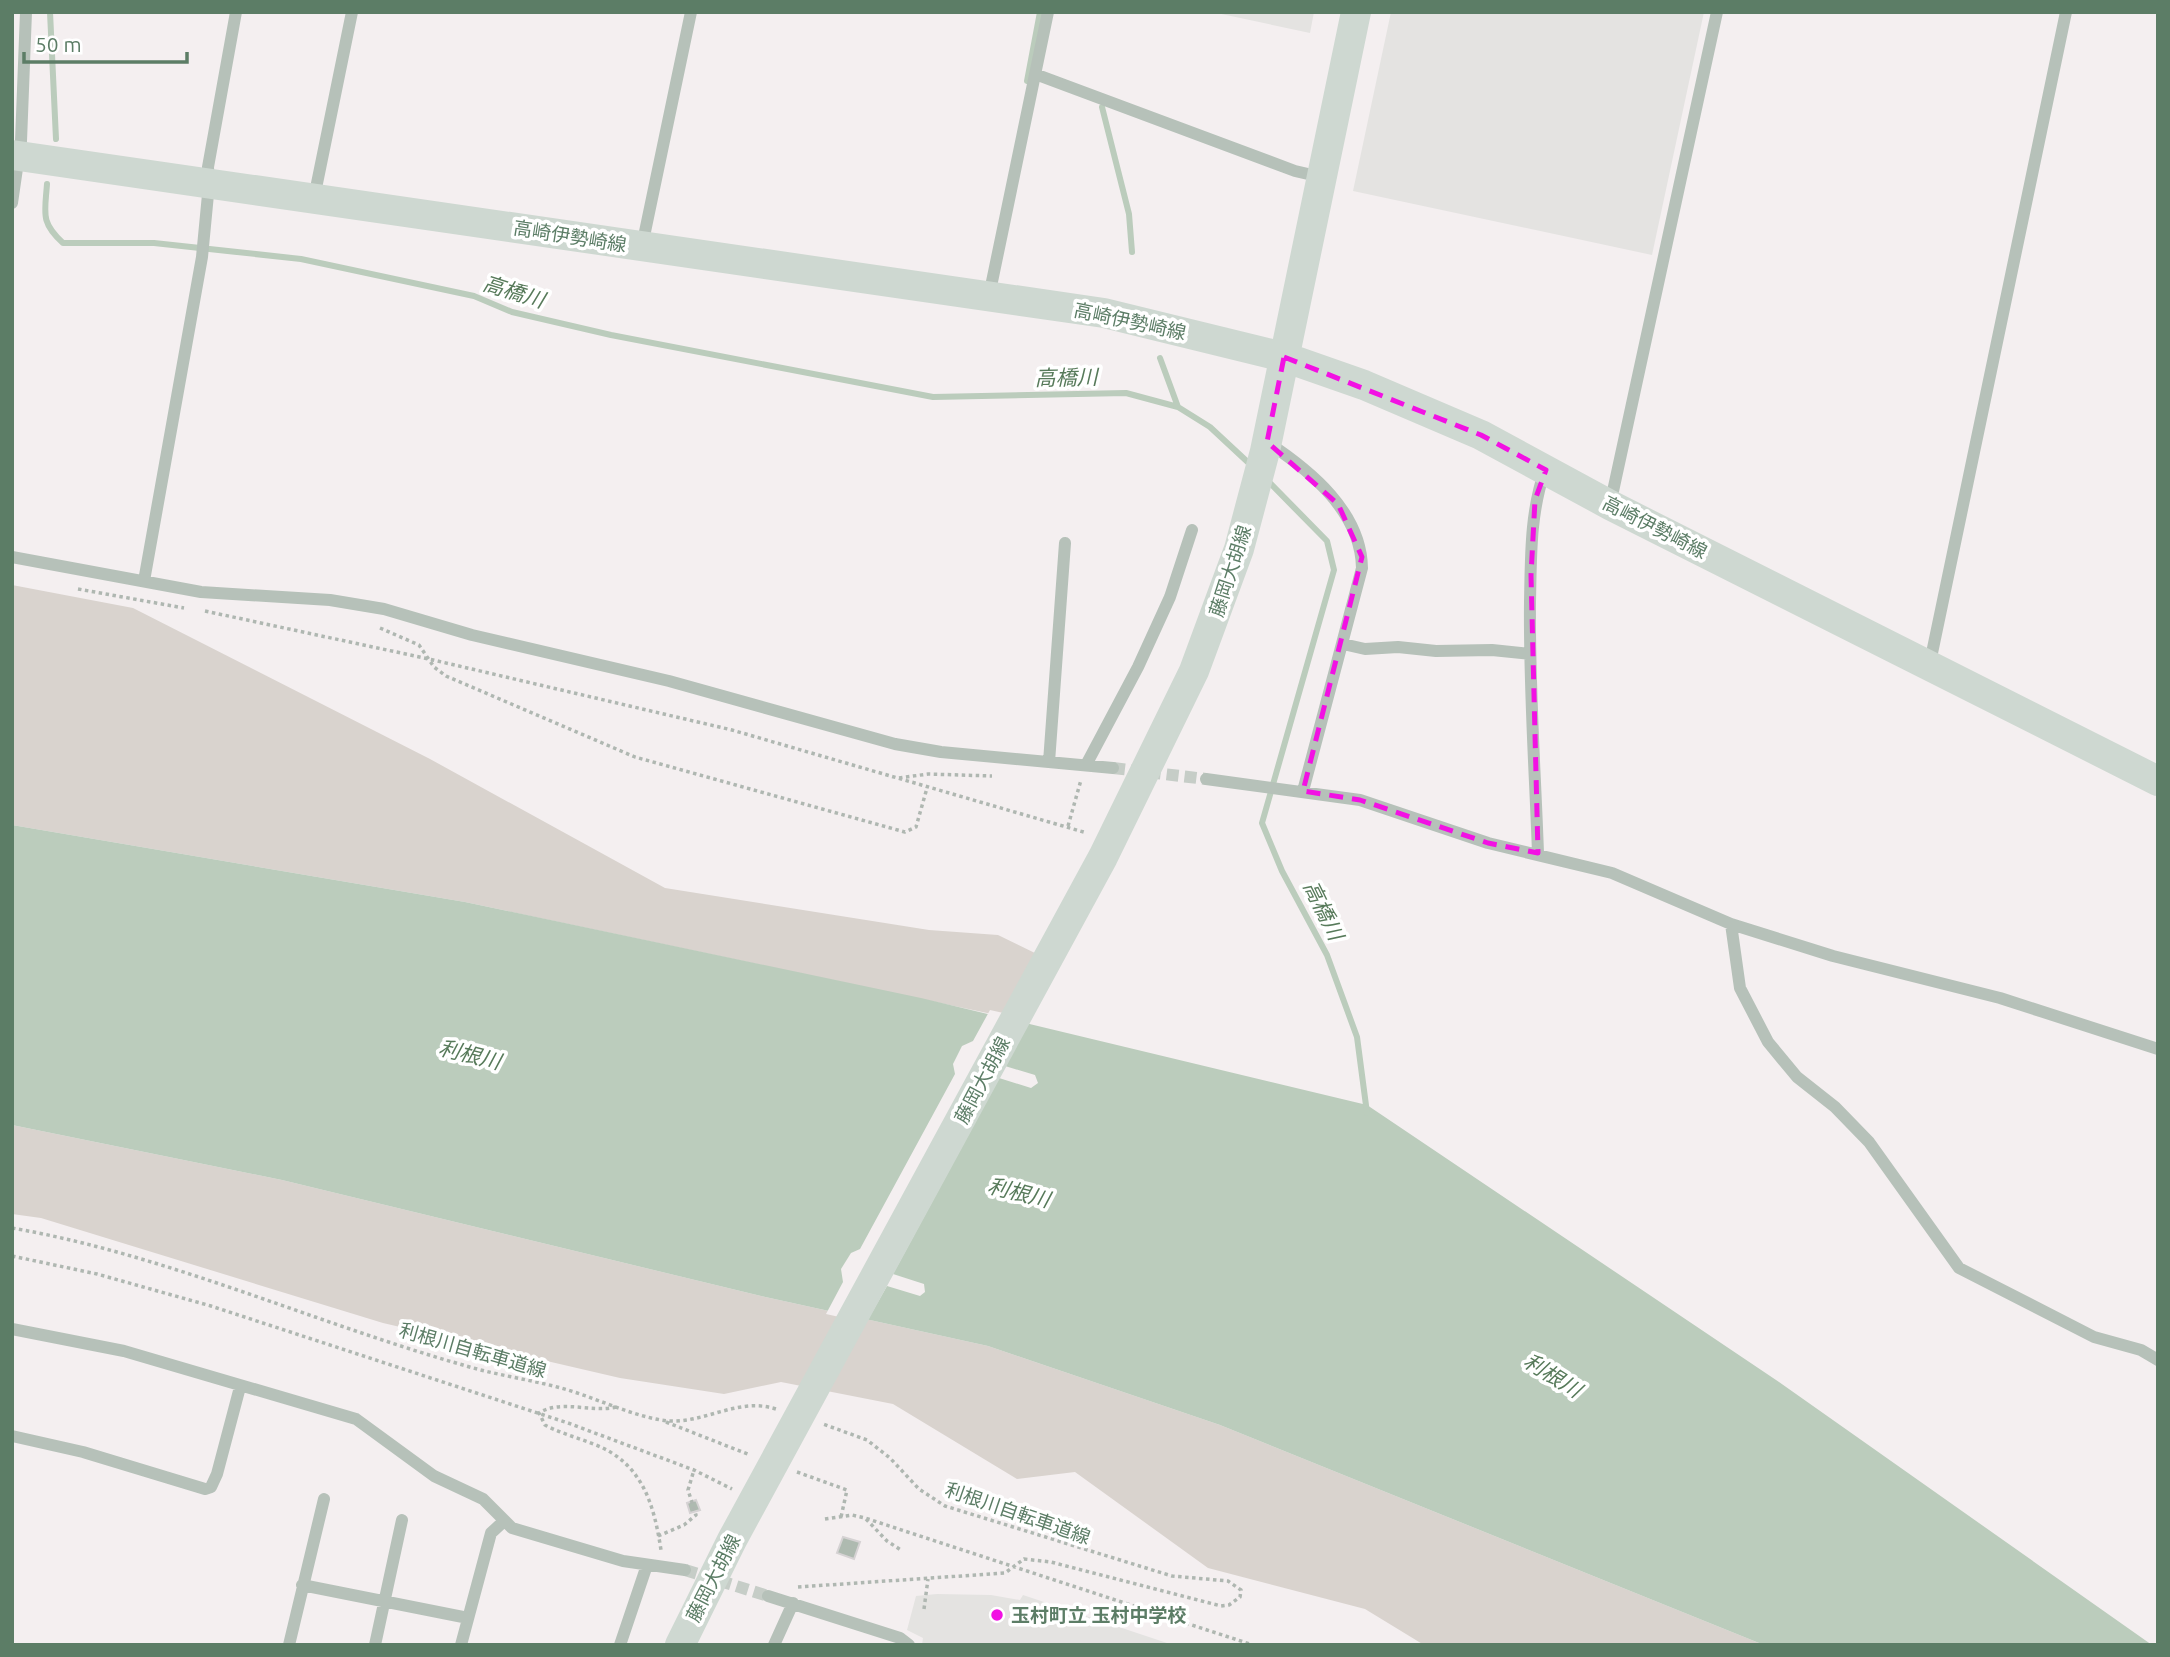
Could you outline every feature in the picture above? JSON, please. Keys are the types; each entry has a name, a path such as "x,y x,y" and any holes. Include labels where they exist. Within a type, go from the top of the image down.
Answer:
{"main road":[{"path":"1266,447 1356,12"},
{"name":"高崎伊勢崎線","path":"15,155 989,296 1136,320 1284,357 1421,407 2158,781"},
{"name":"藤岡大胡線","path":"680,1645 749,1488 1194,671 1239,550 1266,447"}],"street":[{"path":"12,203 26,12"},
{"path":"144,581 202,257 209,184 208,167 236,12"},
{"path":"314,198 352,12"},
{"path":"642,246 691,12"},
{"path":"989,296 1048,12"},
{"path":"1610,505 1717,12"},
{"path":"1925,664 1932,653 2066,12"},
{"path":"1035,74 1295,171 1323,178"},
{"path":"1266,447 1313,478 1338,504 1356,533 1362,568 1303,791"},
{"path":"1538,853 1530,654 1534,509 1546,470"},
{"path":"1086,765 1138,667 1165,609 1192,530"},
{"path":"1049,762 1065,543"},
{"path":"12,557 201,592 330,600 384,609 472,635 669,681 895,744 941,752 1114,768"},
{"path":"1343,644 1365,649 1492,650 1530,654"},
{"path":"1206,779 1360,800 1488,843 1612,873 1731,924 1833,956 2000,998 2158,1049"},
{"path":"1731,924 1740,988 1768,1042 1797,1077 1835,1107 1869,1142 1959,1268 2095,1337 2141,1350 2158,1360"},
{"path":"12,1329 124,1350 240,1387 356,1419 434,1476 483,1499 504,1521 526,1534 588,1552 684,1570"},
{"path":"12,1436 108,1459 205,1489 211,1487 217,1474 240,1387"},
{"path":"289,1645 324,1500"},
{"path":"375,1645 402,1520"},
{"path":"461,1645 491,1533 504,1521"},
{"path":"620,1645 647,1565"},
{"path":"302,1585 468,1618"},
{"path":"768,1595 900,1638 909,1645"},
{"path":"774,1645 793,1603"}],"path":[{"path":"75,588 189,609"},
{"path":"202,611 429,659 732,730 1068,826 1097,846"},
{"path":"370,624 419,645 446,676 635,757 905,832 916,827 928,788"},
{"path":"1068,826 1081,778"},
{"name":"利根川自転車道線","path":"12,1228 87,1243 461,1365 559,1387 663,1421 691,1418 733,1407 763,1405 787,1413"},
{"path":"12,1256 97,1274 211,1306 539,1413 749,1488"},
{"path":"539,1413 547,1407 605,1410 618,1407"},
{"path":"539,1413 545,1425 597,1445 622,1461 652,1501 661,1549"},
{"name":"利根川自転車道線","path":"811,1420 867,1440 890,1458 919,1489 945,1506 1172,1576 1228,1581 1241,1590 1240,1597 1229,1605 1221,1606 1051,1562 1024,1559 1017,1566"},
{"path":"658,1536 684,1525 696,1515 688,1490 694,1470"},
{"path":"841,1517 845,1498"},
{"path":"864,1518 887,1541 901,1550"},
{"path":"825,1519 864,1518 1253,1645"},
{"path":"802,1586 1005,1573 1017,1566"},
{"path":"924,1609 928,1579"}],"highlighted area":[{"path":"1284,357 1481,435 1546,470 1535,500 1531,575 1538,853 1488,843 1360,800 1303,791 1362,557 1338,504 1267,442"}],"shaded area":[{"path":"1212,12 1314,12 1310,33"},
{"path":"1391,12 1704,12 1652,255 1353,191"},
{"path":"12,585 133,608 430,759 665,888 929,930 998,935 1041,956 1006,1017 465,902 12,825"},
{"path":"12,1125 282,1180 761,1296 988,1346 1220,1425 1764,1645 1424,1645 1365,1609 1208,1568 1075,1472 1017,1479 893,1404 781,1382 724,1394 620,1378 383,1323 41,1218 12,1214"},
{"name":"玉村町立 玉村中学校","path":"991,1595 1020,1600 1023,1595 1173,1645 922,1645 923,1638 907,1630 916,1596"}],"water":[{"name":"利根川","path":"12,825 465,902 921,998 1367,1105 1779,1382 2152,1645 1764,1645 1220,1425 988,1346 761,1296 282,1180 12,1125"}],"pier":[{"path":"990,1010 1030,1019 1005,1066 1035,1075 1038,1083 1031,1088 999,1078 893,1274 924,1284 925,1292 920,1296 887,1286 866,1323 826,1314 843,1282 841,1269 851,1253 860,1249 955,1074 953,1064 962,1046 973,1041"}],"building":[{"path":"696,1500 700,1510 690,1513 687,1503"},
{"path":"843,1537 860,1542 854,1559 837,1553"}],"waterway":[{"name":"高橋川","path":"50,12 56,139"},
{"path":"1027,81 1040,12"},
{"path":"1102,107 1129,214 1132,252"},
{"name":"高橋川","path":"47,184 47,223 63,243 154,243 301,259 474,296 512,312 611,335 933,397 1126,393 1178,407 1210,427 1253,467"},
{"path":"1160,358 1178,407"},
{"name":"高橋川","path":"1266,479 1327,541 1334,570 1262,823 1282,871 1327,955 1357,1037 1367,1113"}],"tunnel":[{"path":"1113,768 1206,779"},
{"path":"685,1570 768,1596"}],"place":[{"name":"玉村町立 玉村中学校","path":"997,1615"}]}
